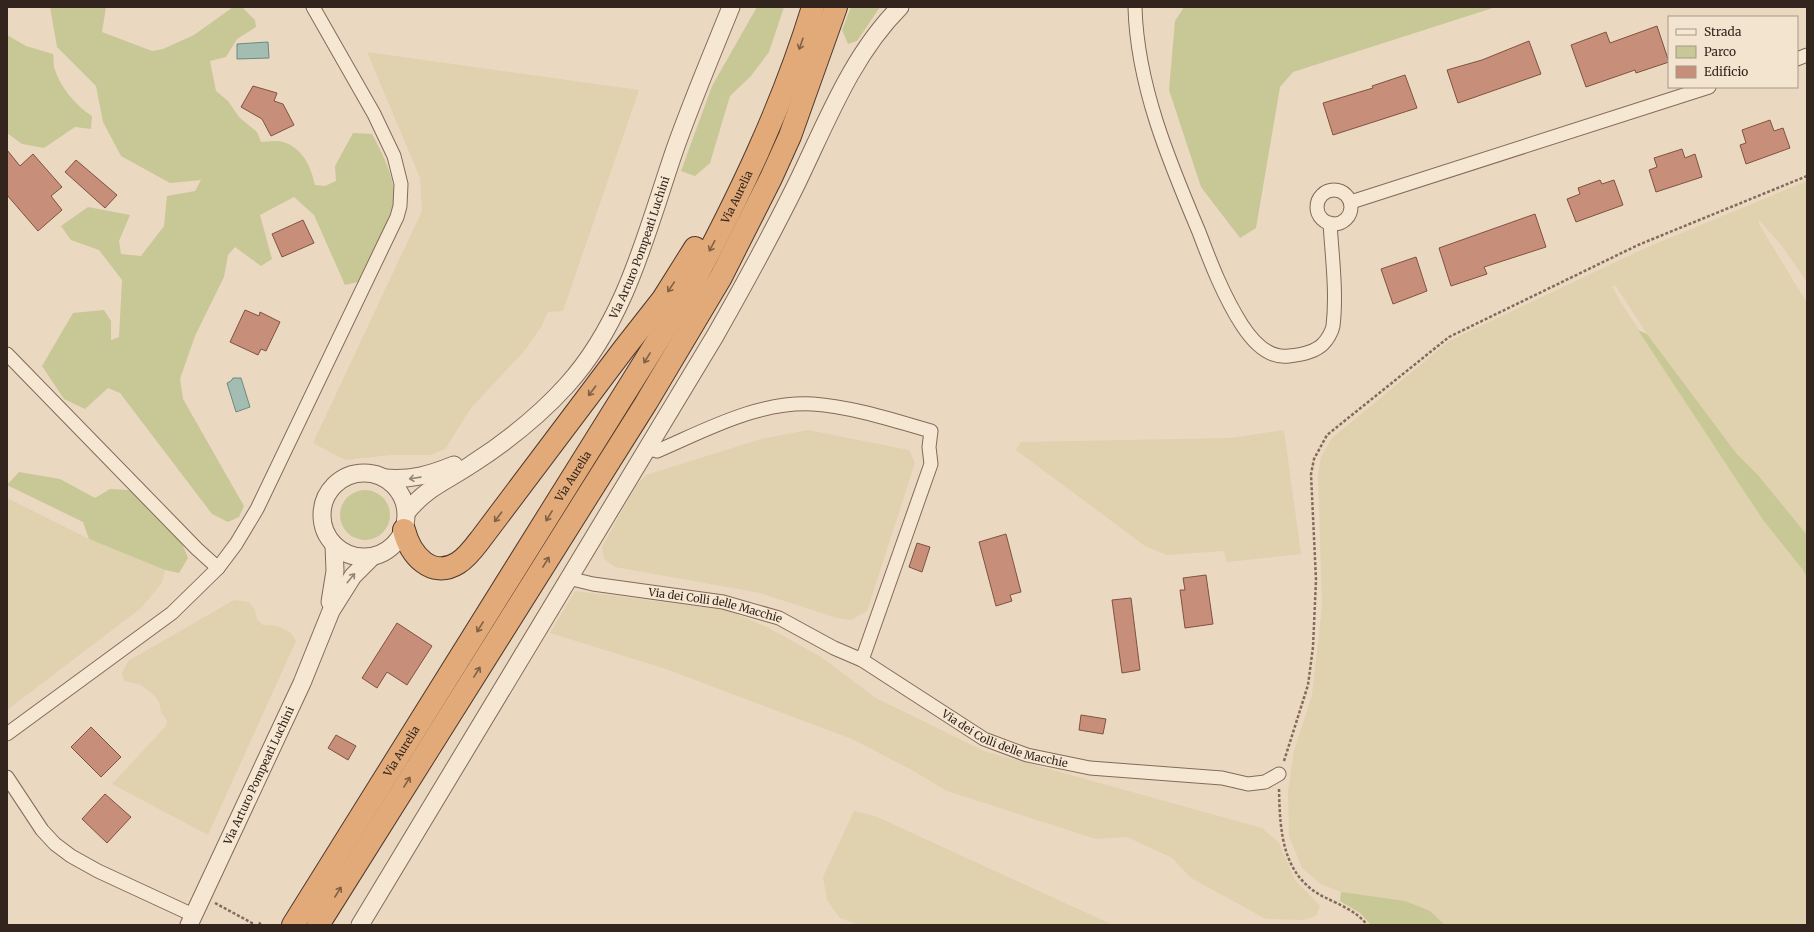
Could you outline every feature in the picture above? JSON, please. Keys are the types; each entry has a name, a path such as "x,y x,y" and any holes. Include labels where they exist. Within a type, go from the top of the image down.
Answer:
{"highway":[{"name":"Via Aurelia","path":"293,925 688,292 732,208 778,110 814,7"},
{"name":"Via Aurelia","path":"318,925 642,410 721,277 771,178 790,136 836,7"},
{"path":"406,521 412,552 419,560 428,565 446,568 463,560 483,536 663,299 689,259 749,152 778,110"}],"street":[{"path":"7,734 172,614 218,568 236,544 257,509 394,224 400,206 400,176 392,151 374,114 313,7"},
{"name":"Via Arturo Pompeati Luchini","path":"406,521 428,490 471,465 539,414 568,384 613,317 633,272 680,137 731,7"},
{"path":"360,925 752,272 854,68 871,40 900,7"},
{"path":"1135,7 1138,46 1145,81 1164,143 1189,209 1226,296 1242,326 1263,350 1272,356 1280,358 1300,355 1322,345 1332,328 1334,300 1330,223"},
{"path":"1350,202 1706,88"},
{"path":"1329,190 1340,191 1348,197 1351,208 1346,218 1342,222 1330,223 1325,221 1318,212 1317,206 1321,196 1329,190"},
{"path":"7,354 197,549 218,568"},
{"path":"647,448 657,451 739,416 779,406 812,404 853,409 931,431 929,447 931,464 862,660"},
{"name":"Via Arturo Pompeati Luchini","path":"385,478 419,478 491,450"},
{"path":"360,472 373,473 385,478 396,487 404,498 406,521 392,548 372,557 358,557 345,553 334,545 326,534 322,507 327,494 335,484 346,476 360,472"},
{"name":"Via Arturo Pompeati Luchini","path":"191,920 302,683 324,624 334,584 334,545"},
{"name":"Via Arturo Pompeati Luchini","path":"324,624 344,586 362,565 372,557"},
{"name":"Via dei Colli delle Macchie","path":"568,578 593,584 707,599 751,609 792,624 834,648 862,660 984,739 1027,755 1090,768 1222,778 1248,784 1265,782 1279,774"},
{"path":"7,777 42,830 55,844 71,856 191,920"}],"path":[{"path":"1367,925 1358,916 1315,892 1300,879 1288,859 1282,829 1279,774 1294,732 1308,685 1313,647 1316,580 1311,474 1314,459 1327,435 1449,337 1638,244 1807,176"},
{"path":"202,896 252,923 250,925"}],"shaded area":[{"path":"268,42 269,58 237,59 237,44"},
{"path":"367,52 639,90 563,311 548,312 541,327 526,349 471,408 445,449 430,455 391,455 345,460 313,443 422,211 420,178"},
{"path":"1807,181 1807,282 1782,246 1758,219 1759,224 1807,303 1807,535 1758,475 1736,453 1647,334 1616,286 1612,286 1620,301 1763,520 1803,570 1807,578 1807,925 1445,925 1430,911 1341,892 1321,884 1302,868 1289,836 1288,792 1294,751 1312,695 1322,607 1318,475 1321,457 1331,439 1449,341 1643,249"},
{"path":"233,378 241,378 250,407 236,412 227,383"},
{"path":"808,430 909,450 915,463 867,611 851,620 837,618 760,593 615,567 604,559 602,547 635,487 646,475 761,439"},
{"path":"1284,430 1301,554 1227,562 1224,551 1167,555 1145,546 1016,450 1021,442 1230,438"},
{"path":"7,498 89,539 165,570 162,583 141,608 7,710"},
{"path":"575,591 727,610 767,627 821,657 876,698 984,751 1262,828 1279,843 1295,880 1320,906 1316,916 1303,920 1266,919 1191,878 1172,858 1127,837 1096,839 947,791 912,770 852,739 666,669 550,633"},
{"path":"234,600 248,602 254,608 257,619 263,625 277,626 290,632 296,641 208,835 112,784 166,726 167,721 161,712 159,702 153,694 141,685 124,681 122,673 128,661"},
{"path":"854,811 875,816 1113,925 859,925 840,918 827,900 823,877"}],"green space":[{"path":"50,7 106,7 102,32 152,51 163,49 194,35 233,7 242,7 255,20 256,27 237,39 226,57 210,61 216,91 228,101 239,117 257,132 261,142 281,141 296,149 305,159 315,185 325,186 336,181 335,166 353,133 372,134 390,172 394,197 393,205 385,227 358,282 345,285 314,215 294,197 260,215 272,259 261,266 235,247 228,255 224,277 195,336 180,379 183,399 244,506 239,517 228,522 212,514 120,393 108,388 85,409 64,399 42,366 73,313 104,310 111,321 111,340 119,337 122,280 99,250 71,240 61,226 88,207 130,215 119,241 121,254 141,256 164,226 167,196 195,191 201,180 170,183 121,156 103,122 96,86 57,47"},
{"path":"757,7 784,7 769,52 751,76 730,96 710,163 695,176 681,171 712,86"},
{"path":"851,7 880,7 857,41 848,44 842,30"},
{"path":"1184,7 1496,7 1293,72 1280,87 1256,228 1240,238 1201,187 1169,90 1175,21"},
{"path":"7,35 26,46 53,54 54,68 65,90 80,107 92,116 91,129 75,127 44,148 22,144 7,133"},
{"path":"1638,330 1647,334 1736,453 1758,475 1807,535 1807,578 1803,570 1763,520"},
{"path":"19,472 60,479 95,498 110,489 130,490 181,541 188,558 179,573 165,570 89,539 83,522 7,485"},
{"path":"360,490 370,490 383,497 390,510 390,520 383,533 370,540 360,540 351,536 344,529 340,520 340,510 344,501 351,494"},
{"path":"1341,892 1405,901 1430,911 1445,925 1371,925 1360,913 1340,901"}],"building":[{"path":"1657,26 1668,62 1636,73 1635,70 1586,87 1571,45 1606,32 1610,43"},
{"path":"1529,41 1541,74 1458,103 1447,70 1482,60"},
{"path":"1405,75 1417,108 1333,135 1323,103 1373,88 1372,86"},
{"path":"253,86 277,93 274,101 283,104 294,125 271,136 262,119 241,107"},
{"path":"1770,120 1774,131 1783,128 1790,148 1746,164 1740,145 1746,143 1742,130"},
{"path":"1682,149 1685,158 1695,154 1702,177 1656,192 1649,170 1657,167 1654,158"},
{"path":"7,150 20,166 33,154 62,187 51,196 62,210 38,231 7,195"},
{"path":"76,160 117,195 105,208 65,172"},
{"path":"1600,180 1602,184 1614,180 1623,205 1576,222 1567,199 1580,194 1578,188"},
{"path":"1535,214 1546,247 1484,267 1487,274 1451,286 1439,248"},
{"path":"303,220 314,243 282,257 272,234"},
{"path":"1416,257 1427,291 1393,304 1381,269"},
{"path":"245,310 259,316 260,312 280,322 266,351 261,349 258,355 230,342"},
{"path":"1006,534 1021,592 1010,595 1012,601 996,606 979,542"},
{"path":"917,543 930,547 922,572 909,567"},
{"path":"1206,575 1213,624 1185,628 1180,590 1185,590 1183,578"},
{"path":"1131,598 1140,670 1122,673 1112,600"},
{"path":"397,623 432,646 407,685 387,672 377,688 362,678"},
{"path":"1081,715 1106,719 1103,734 1079,730"},
{"path":"91,727 121,757 101,777 71,747"},
{"path":"336,735 356,746 348,760 328,748"},
{"path":"105,794 131,817 107,843 82,819"}]}
